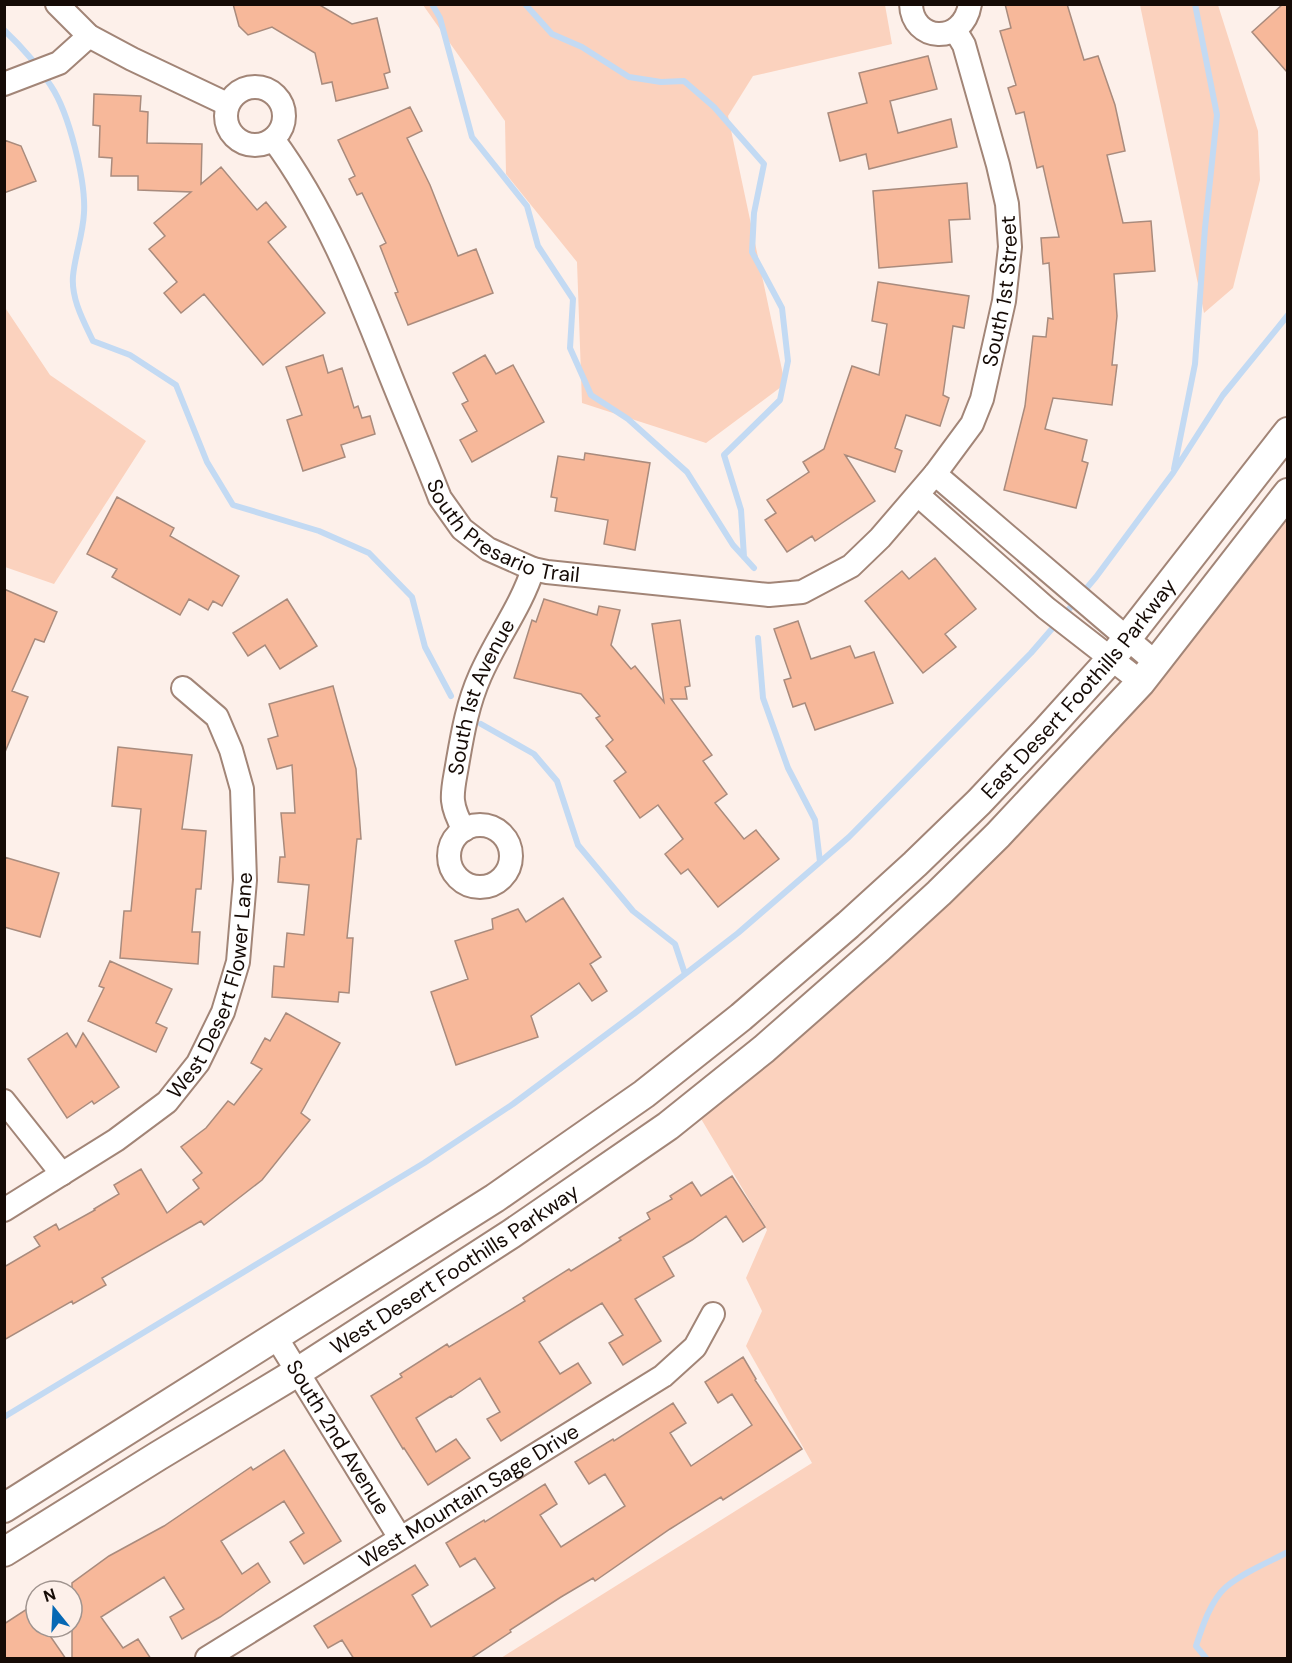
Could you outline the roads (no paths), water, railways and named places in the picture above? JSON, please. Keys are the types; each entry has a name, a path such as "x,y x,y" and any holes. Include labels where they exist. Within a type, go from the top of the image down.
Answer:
{"street":[{"path":"57,4 89,36 227,104"},
{"path":"911,4 914,20 920,27 928,32 947,33 963,23 970,4"},
{"name":"South 1st Street","path":"918,495 972,424 982,399 1004,301 1010,247 1007,204 998,165 964,45 955,30"},
{"path":"10,82 59,63 89,36"},
{"path":"247,87 264,88 279,98 284,115 283,124 273,139 264,144 245,144 230,132 226,123 227,104 235,93 247,87"},
{"name":"South Presario Trail","path":"273,139 333,239 353,282 440,498 462,529 488,549 533,569 547,572 769,595 801,591 851,567 918,495"},
{"name":"East Desert Foothills Parkway","path":"848,925 979,802 1119,649 1287,432"},
{"path":"935,474 1100,614 1119,649"},
{"name":"East Desert Foothills Parkway","path":"879,948 998,835 1148,672 1287,493"},
{"path":"918,495 1081,636 1119,649 1148,672"},
{"name":"South 1st Avenue","path":"464,830 452,802 465,719 481,673 527,588 533,569"},
{"name":"West Desert Flower Lane","path":"4,1210 116,1140 167,1102 198,1063 223,1012 238,962 245,880 242,789 231,750 217,717 183,688"},
{"name":"West Desert Foothills Parkway","path":"4,1508 495,1198 644,1094 741,1017 848,925"},
{"name":"West Desert Foothills Parkway","path":"4,1552 298,1371 511,1234 668,1126 764,1049 879,948"},
{"path":"4,1101 62,1174"},
{"name":"West Mountain Sage Drive","path":"207,1659 663,1376 695,1347 713,1314"},
{"name":"South 2nd Avenue","path":"276,1337 400,1538"}],"waterway":[{"path":"432,4 440,18 472,137 527,206 538,246 573,299 570,348 591,395 628,419 687,472 733,545 754,568"},
{"path":"525,4 552,34 582,47 629,77 661,82 684,81 714,107 764,164 754,213 752,252 782,308 788,361 780,400 724,455 741,510 744,557"},
{"path":"1174,469 1195,364 1205,228 1217,115 1195,4"},
{"path":"4,30 46,78 58,98 70,130 84,199 73,285 79,310 93,341 130,355 176,385 207,462 233,505 319,531 369,553 412,597 425,647 451,696"},
{"path":"1064,615 1096,577 1173,473 1223,395 1288,315"},
{"path":"4,1417 424,1163 513,1104 635,1013 738,933 849,837 1031,653 1057,623"},
{"path":"758,638 763,698 788,768 815,820 820,862"},
{"path":"481,724 534,754 557,781 578,845 633,911 675,944 685,974"},
{"path":"1206,1658 1196,1646 1208,1614 1221,1592 1240,1577 1288,1552"}]}
